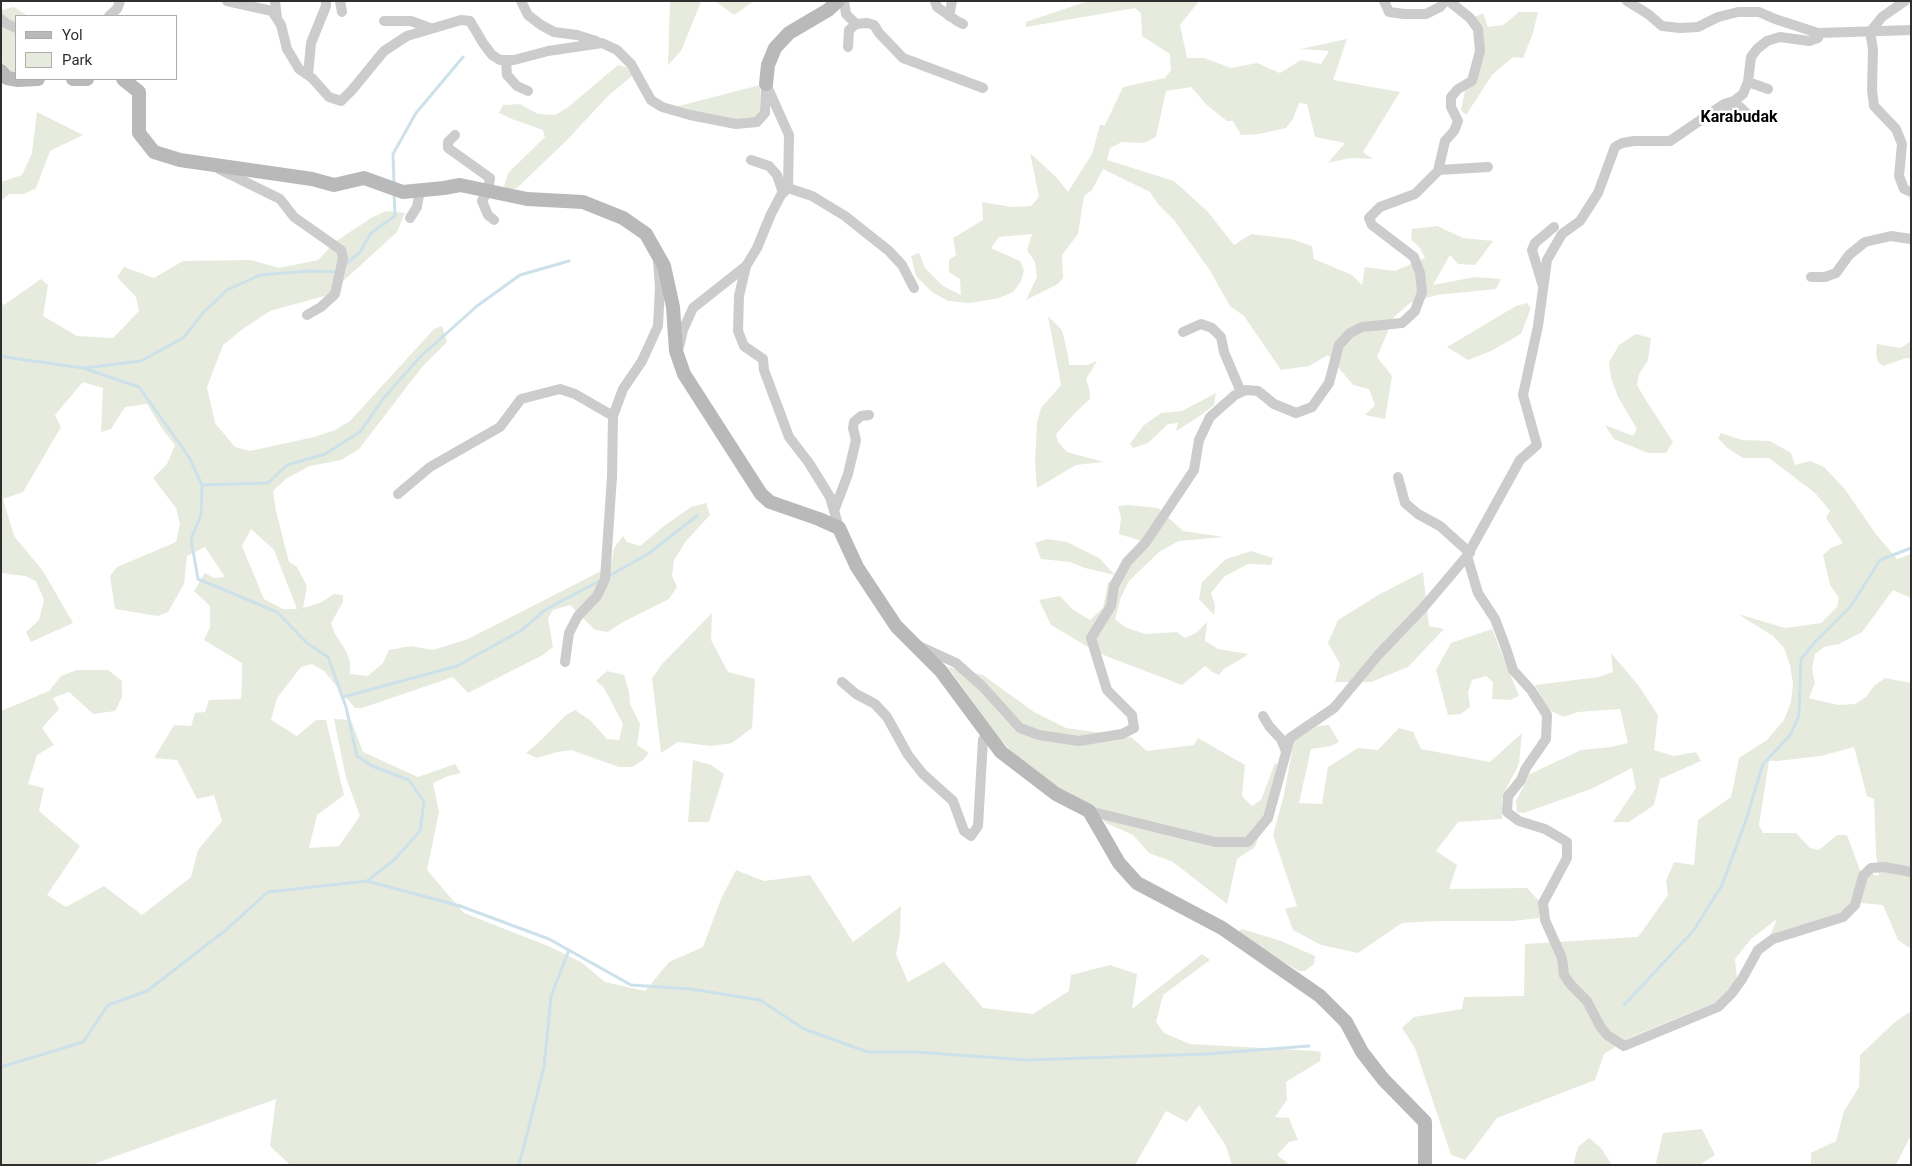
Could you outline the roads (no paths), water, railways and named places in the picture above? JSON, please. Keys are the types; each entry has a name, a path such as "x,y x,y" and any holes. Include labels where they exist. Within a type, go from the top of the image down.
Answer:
{"street":[{"path":"110,15 118,9 120,1"},
{"path":"227,1 272,11 280,25 287,49 299,69 312,78 328,98 341,101 384,51 407,36 461,20 470,21 492,55 500,60 514,60 548,51 602,43"},
{"path":"275,1 277,20"},
{"path":"308,75 311,43 326,6 326,1"},
{"path":"521,1 528,15 554,32 577,35 618,50 631,64 651,100 690,116 736,124 757,122 765,113 768,65 775,48 789,33 832,4"},
{"path":"844,1 846,14 856,24"},
{"path":"935,1 937,8 963,24"},
{"path":"949,16 952,1"},
{"path":"1384,1 1389,12 1426,14 1440,7 1445,1"},
{"path":"913,643 956,663 983,687 1020,728 1039,735 1079,741 1113,736 1134,728 1132,715 1107,690 1091,638 1111,606 1114,586 1127,562 1146,542 1194,470 1199,440 1210,417 1235,395 1246,390 1258,391 1274,404 1296,413 1312,407 1329,383 1339,345 1350,333 1362,327 1402,323 1416,311 1422,292 1420,272 1414,257 1372,225 1369,218 1380,207 1415,194 1438,170 1445,141 1454,131 1458,121 1451,108 1452,97 1458,89 1472,81 1480,51 1478,29 1470,18 1449,1"},
{"path":"1627,1 1648,14 1662,26 1680,28 1698,27 1718,17 1738,12 1759,12 1818,33 1911,30"},
{"path":"1905,1 1882,17 1870,32 1873,49 1872,90 1874,106 1896,129 1902,144 1899,176 1904,189 1911,192"},
{"path":"1,19 15,28"},
{"path":"384,21 411,21 430,28"},
{"path":"848,47 849,30 856,24 867,23 874,25 879,33 903,58 983,88"},
{"path":"766,84 789,134 785,190 771,214 757,248 746,266 739,296 738,331 744,346 763,359 764,370 788,437 810,462 830,497 839,528 858,567 896,626 941,671 1001,752 1056,794 1089,811 1215,842 1248,842 1268,818 1290,738 1334,708 1379,654 1423,608 1468,555 1520,460 1537,445 1523,395 1534,346 1547,260 1562,234 1580,221 1598,193 1615,147 1622,143 1634,141 1670,141 1724,104 1734,101 1744,94 1748,82 1751,58 1767,41 1780,37 1809,41 1818,38 1818,33"},
{"path":"506,60 507,75 518,86 528,91"},
{"path":"1,71 7,78 15,79"},
{"path":"123,80 139,92 139,133 154,152 180,160 312,179 334,185 364,178 403,192 460,185 527,199 584,202 623,218 646,234 664,266 673,307 677,353 684,374 760,494 770,502 839,528"},
{"path":"1748,82 1768,89"},
{"path":"1708,115 1730,107 1740,107 1747,114"},
{"path":"456,134 448,142 448,148 490,178 488,190 482,201 488,215 494,220"},
{"path":"751,160 769,166 785,190 812,196 852,222 889,251 902,266 914,288"},
{"path":"212,165 280,199 294,217 341,250 343,258 335,294 321,307 306,315"},
{"path":"1438,170 1488,167"},
{"path":"410,218 417,207 420,190"},
{"path":"1543,289 1532,250 1535,243 1554,227"},
{"path":"1811,277 1825,277 1836,273 1849,255 1865,242 1890,236 1911,239"},
{"path":"565,662 568,633 578,616 597,596 605,579 612,477 613,416 623,389 642,360 658,326 660,287 657,253"},
{"path":"677,353 683,330 693,308 746,266"},
{"path":"1183,332 1201,324 1212,328 1221,337 1224,352 1242,392"},
{"path":"398,494 430,467 500,427 521,399 560,389 575,394 613,416"},
{"path":"834,511 848,474 856,440 853,428 854,422 861,416 869,415"},
{"path":"1398,477 1404,503 1418,514 1440,526 1468,555 1478,593 1495,618 1512,670 1531,690 1546,715 1546,738 1526,768 1521,780 1508,796 1507,812 1520,821 1545,829 1567,842 1566,858 1543,903 1545,920 1562,958 1564,976 1587,1001 1607,1035 1624,1046 1718,1007 1732,994 1758,950 1773,939 1843,917 1856,905 1863,876 1872,868 1884,866 1911,872"},
{"path":"842,682 856,694 875,704 887,716 908,756 923,774 952,801 964,831 971,836 978,826 983,740 988,734"},
{"path":"1263,716 1281,739 1286,751"},
{"path":"1089,811 1119,863 1137,883 1222,928 1320,996 1346,1022 1362,1052 1383,1079 1425,1122 1425,1165"}],"waterway":[{"path":"394,183 393,154 416,113 463,57"},
{"path":"344,266 360,252 371,233 395,216 394,192"},
{"path":"202,485 268,483 287,465 325,454 360,432 383,399 421,356 477,306 520,275 569,261"},
{"path":"85,368 141,361 183,338 203,313 227,290 260,275 309,271 338,272"},
{"path":"1,355 83,368 139,387 189,457 202,485 201,515 191,539 198,579 277,612 307,643 328,657 346,707 357,756 372,766 409,780 424,802 420,831 394,860 367,881"},
{"path":"607,577 648,554 697,516"},
{"path":"1624,1005 1694,930 1722,885 1745,823 1763,764 1791,734 1799,715 1801,659 1851,606 1880,560 1911,548"},
{"path":"343,697 457,666 522,630 545,610 601,580"},
{"path":"1,1067 83,1042 108,1005 147,991 227,929 268,892 367,881 460,906 549,939 631,985 690,989 760,1000 804,1029 868,1052 916,1052 1026,1060 1206,1054 1309,1046"},
{"path":"519,1165 544,1067 551,996 569,950"}],"district":[{"name":"Karabudak","path":"1739,118"}]}
